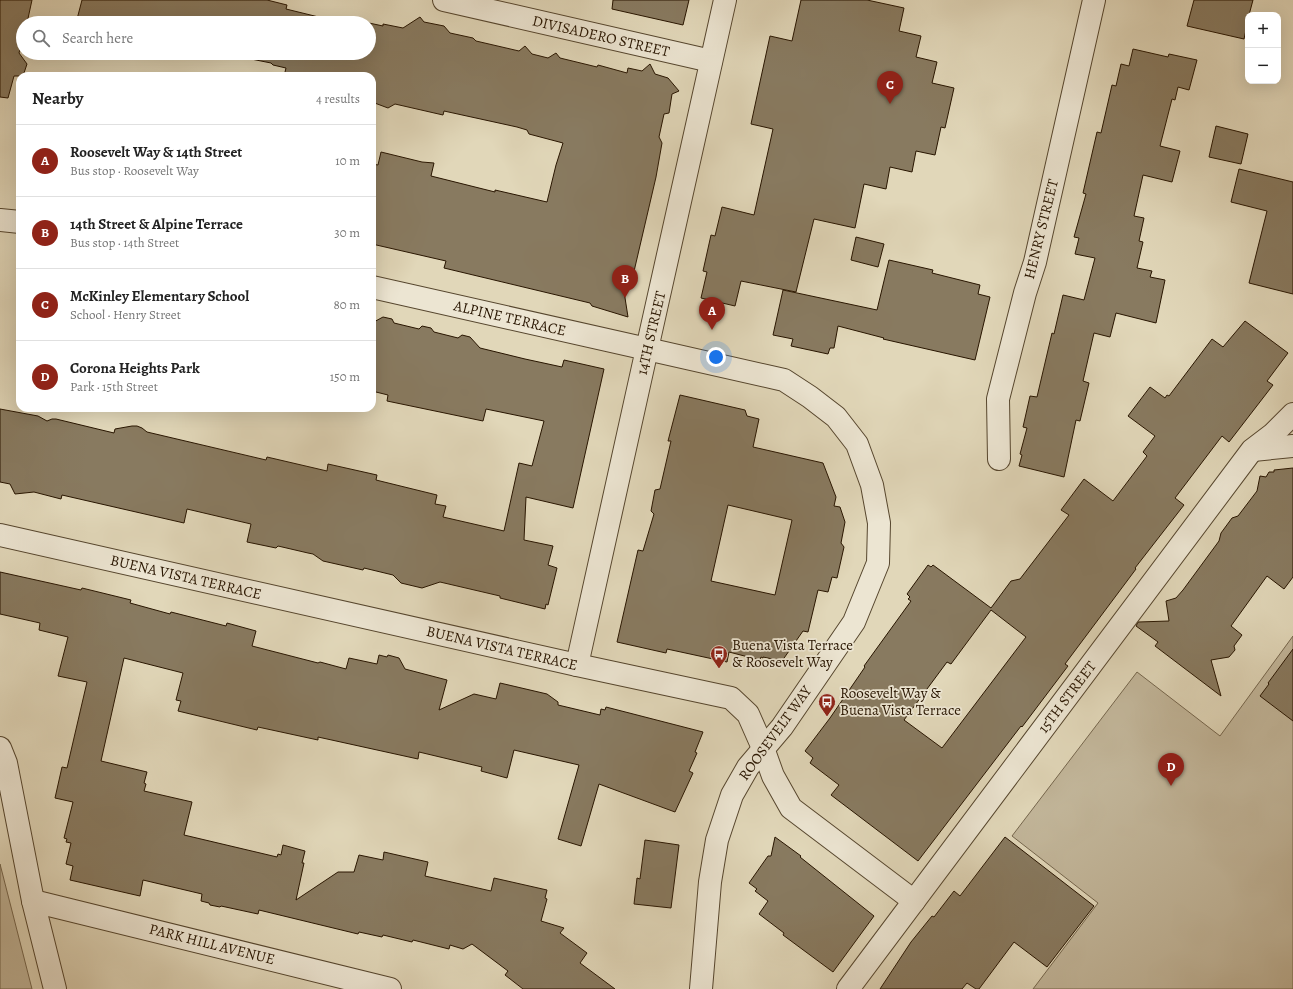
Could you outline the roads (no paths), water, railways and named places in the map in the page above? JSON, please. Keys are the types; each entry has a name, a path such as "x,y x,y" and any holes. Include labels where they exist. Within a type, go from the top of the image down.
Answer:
{"street":[{"name":"DIVISADERO STREET","path":"444,0 711,61"},
{"name":"14TH STREET","path":"577,665 725,0"},
{"name":"HENRY STREET","path":"999,459 998,399 1025,293 1035,262 1094,0"},
{"path":"0,220 16,222"},
{"name":"ALPINE TERRACE","path":"376,288 647,349"},
{"name":"ROOSEVELT WAY","path":"647,349 784,380 836,416 857,444 872,485 879,523 878,563 854,622 786,721 748,767 732,795 717,840 710,882 701,989"},
{"name":"15TH STREET","path":"848,989 1252,450 1273,434 1293,414"},
{"path":"1252,450 1293,446"},
{"name":"BUENA VISTA TERRACE","path":"0,535 577,665 731,698 748,714 764,748 773,776 791,808 914,901"},
{"path":"0,748 6,763 33,901 55,989"},
{"name":"PARK HILL AVENUE","path":"33,901 390,989"}],"place":[{"name":"McKinley Elementary School","path":"890,104"},
{"name":"14th Street & Alpine Terrace","path":"625,298"},
{"name":"Roosevelt Way & 14th Street","path":"712,330"},
{"name":"Buena Vista Terrace & Roosevelt Way","path":"719,669"},
{"name":"Roosevelt Way & Buena Vista Terrace","path":"827,717"},
{"name":"Corona Heights Park","path":"1171,786"}]}
